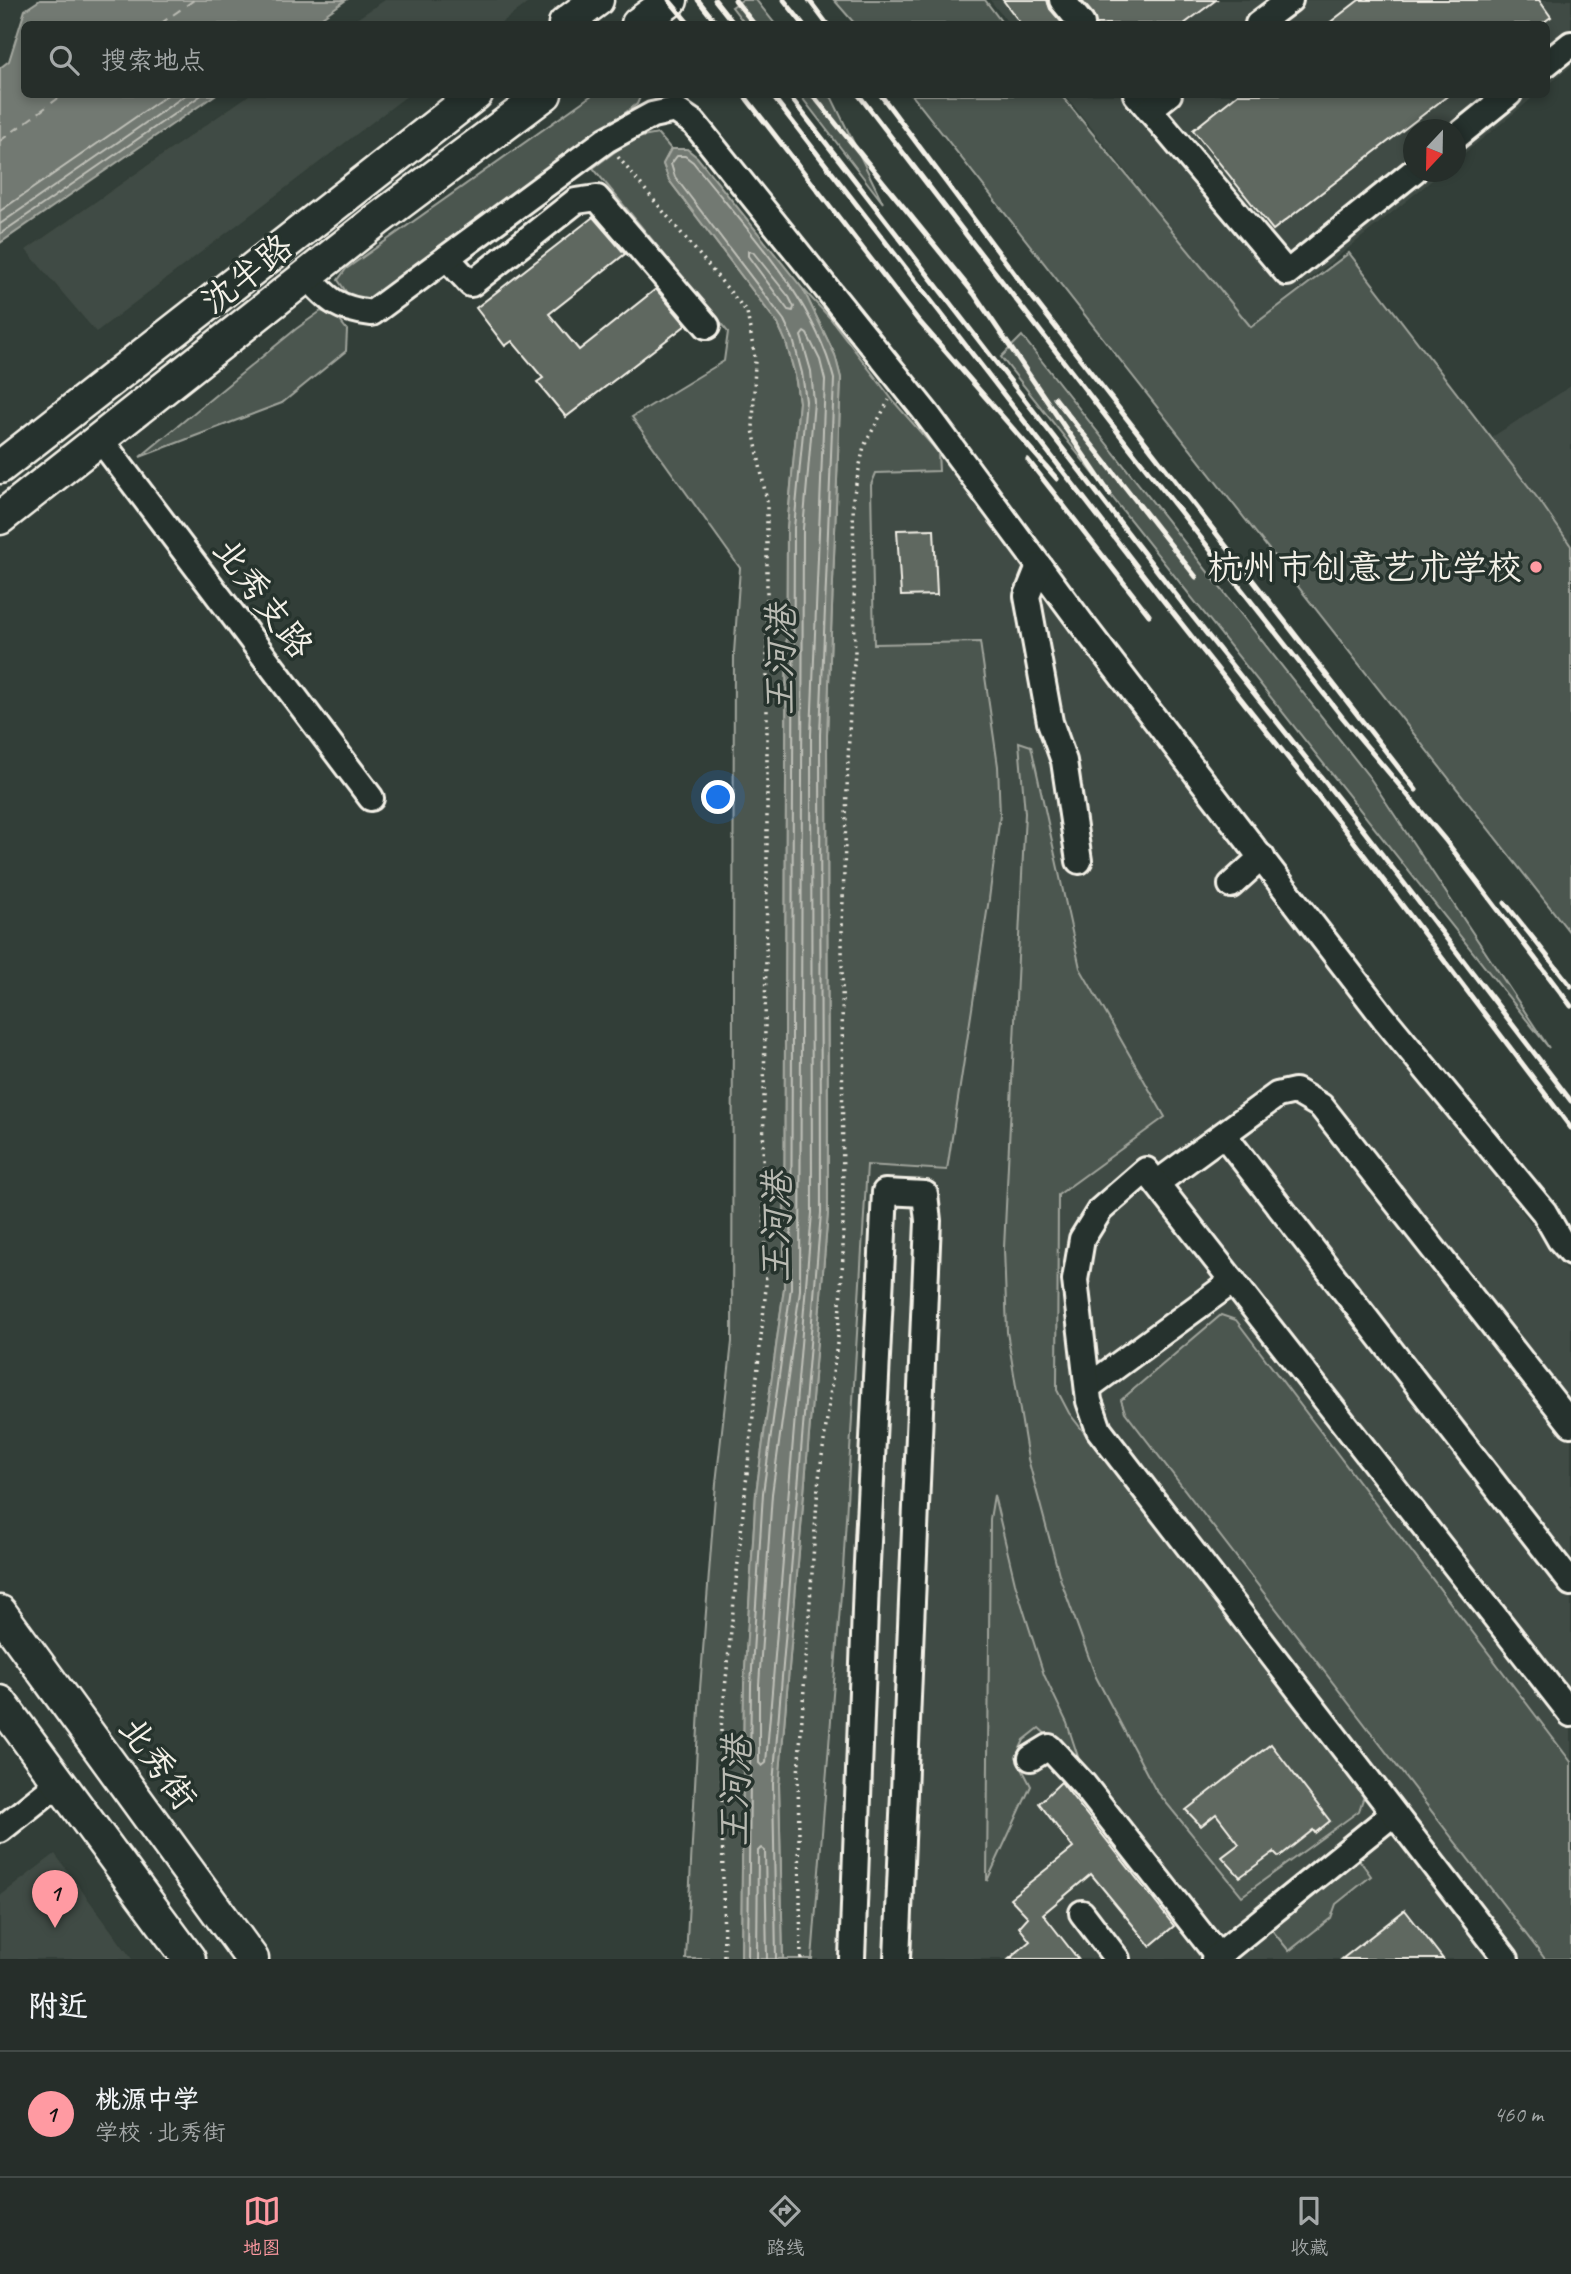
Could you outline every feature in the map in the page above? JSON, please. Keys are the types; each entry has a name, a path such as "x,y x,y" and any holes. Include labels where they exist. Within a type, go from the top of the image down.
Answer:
{"main road":[{"path":"569,21 597,0"},
{"path":"642,21 671,0"},
{"name":"沈半路","path":"0,467 471,98"},
{"name":"沈半路","path":"0,518 377,220 540,98"},
{"name":"北秀街","path":"0,1612 252,1959"},
{"path":"0,1702 189,1959"}],"street":[{"path":"1062,0 1080,21"},
{"path":"1262,21 1290,0"},
{"path":"1550,61 1571,44"},
{"path":"1466,128 1504,98"},
{"path":"1142,102 1287,273 1403,179"},
{"path":"307,276 326,297 349,310 372,313 606,140 652,115 675,110 694,123 900,380 1384,1018 1567,1243"},
{"path":"447,258 471,284 576,201 597,198 707,326"},
{"name":"北秀支路","path":"100,439 371,798"},
{"path":"1039,566 1027,596 1050,722 1064,761 1079,861"},
{"path":"1231,885 1262,857"},
{"path":"1157,1183 1277,1095 1296,1091 1321,1106 1571,1424"},
{"path":"1224,1135 1571,1583"},
{"path":"1506,1959 1099,1430 1089,1401 1075,1280 1082,1239 1100,1210 1146,1170 1571,1714"},
{"path":"852,1959 885,1192 925,1194 928,1221 897,1959"},
{"path":"1087,1387 1233,1281"},
{"path":"1031,1758 1049,1747 1083,1785 1216,1957 1393,1814"},
{"path":"0,1830 59,1783"},
{"path":"1082,1913 1117,1959"}],"path":[{"path":"606,140 646,193 747,312 755,359 753,429 767,502 767,886 763,1167 766,1288 721,1728 724,1959"},
{"path":"801,1959 798,1775 818,1486 838,1336 843,1256 842,926 850,708 855,653 853,498 864,446 900,380"}],"shaded area":[{"path":"385,0 532,0 504,21 354,21"},
{"path":"742,0 756,0 773,21 743,21 732,7"},
{"path":"834,0 985,0 1001,21 852,21"},
{"path":"990,0 1571,0 1571,66 1550,84 1550,21 1007,21"},
{"path":"245,98 404,98 96,332 26,250"},
{"path":"588,98 640,98 637,104 370,301 349,296 338,280 346,269"},
{"path":"802,98 832,98 883,203"},
{"path":"914,98 1063,98 1251,327 1349,253 1542,504 1571,546 1571,934"},
{"path":"1067,98 1532,98 1466,152 1466,119 1403,119 1403,182 1430,182 1251,327"},
{"path":"658,134 671,149 663,164 669,180 778,324 795,375 799,402 787,528 784,1288 756,1493 744,1685 741,1959 686,1959 700,1689 716,1483 732,1342 734,653 740,568 632,417 724,361 728,332 593,168 632,139"},
{"path":"803,289 830,318 895,403 938,452 939,471 876,473 871,485 874,644 980,642 998,766 1000,815 947,1170 867,1165 843,1569 812,1959 783,1959 779,1785 828,1213 827,735 841,378 835,355"},
{"path":"321,311 337,317 347,330 346,351 282,403 140,457 296,329"},
{"path":"1022,336 1370,778 1549,1048 1001,357"},
{"name":"杭州市创意艺术学校","path":"1571,386 1571,656 1430,477"},
{"path":"938,452 1046,564 1155,719 1571,1277 1571,1959 812,1959 843,1569 867,1164 947,1170 874,645 871,485 876,473 938,471"},
{"path":"1019,742 1031,746 1080,968 1165,1117 1058,1195 1057,1390 1069,1413 1359,1785 1364,1796 1359,1811 1242,1896 1155,1789 1096,1677 1060,1578 1028,1459 1007,1332 1004,1248 1025,813"},
{"path":"1221,1315 1236,1320 1571,1762 1571,1959 1545,1959 1125,1412 1121,1400"},
{"path":"994,1495 1015,1583 1044,1675 1067,1723 1081,1766 1039,1728 1024,1740 1016,1757 1031,1786 987,1881 990,1519"},
{"path":"55,1854 132,1959 0,1959 0,1896"},
{"path":"1358,1858 1371,1876 1336,1904 1331,1918 1289,1951 1271,1929"}],"water":[{"path":"40,0 346,0 316,21 22,21 25,10"},
{"path":"21,23 21,98 211,98 0,243 0,68 9,61"},
{"path":"671,149 687,149 697,157 803,289 835,355 841,378 827,735 828,1213 779,1785 783,1959 741,1959 744,1685 756,1493 784,1288 787,528 799,402 795,375 778,324 669,180 663,164"}],"building":[{"path":"1003,0 1047,0 1050,9 1060,21 1019,21"},
{"path":"1081,0 1216,0 1188,21 1095,21 1093,14"},
{"path":"1359,0 1539,0 1551,17 1545,21 1332,21"},
{"path":"1233,98 1445,98 1417,119 1403,119 1403,130 1273,230 1193,130"},
{"path":"593,217 625,254 549,314 579,350 656,289 686,325 566,417 537,382 543,378 512,341 505,346 476,308"},
{"path":"934,529 937,595 901,596 897,530"},
{"path":"1271,1744 1330,1821 1315,1833 1313,1830 1279,1857 1274,1852 1240,1877 1222,1857 1239,1844 1216,1814 1201,1826 1186,1810"},
{"path":"1061,1782 1174,1926 1150,1946 1091,1874 1043,1914 1078,1959 1009,1959 1030,1941 1019,1927 1028,1917 1010,1898 1073,1848 1039,1803"},
{"path":"1405,1910 1443,1959 1342,1959"}],"ferry route":[{"path":"164,21 194,0"},
{"path":"0,141 59,98"}],"railway":[{"path":"669,0 686,21"},
{"path":"698,0 715,21"},
{"path":"715,0 732,21"},
{"path":"735,0 752,21"},
{"path":"784,0 801,21"},
{"path":"809,0 825,21"},
{"path":"746,98 918,320 1057,479"},
{"path":"774,98 1162,599 1349,835 1571,1128"},
{"path":"791,98 1190,613 1361,827 1571,1101"},
{"path":"815,98 975,295 1110,494"},
{"path":"861,98 1130,448 1343,718 1446,841 1571,1006"},
{"path":"883,98 1026,289 1416,790"},
{"path":"1055,398 1196,577"},
{"path":"1028,460 1149,615"},
{"path":"1505,903 1571,986"}],"place":[{"name":"杭州市创意艺术学校","path":"1536,567"},
{"name":"桃源中学","path":"55,1928"}],"water label":[{"name":"王河港","path":"780,660"},
{"name":"王河港","path":"776,1227"},
{"name":"王河港","path":"735,1791"}]}
